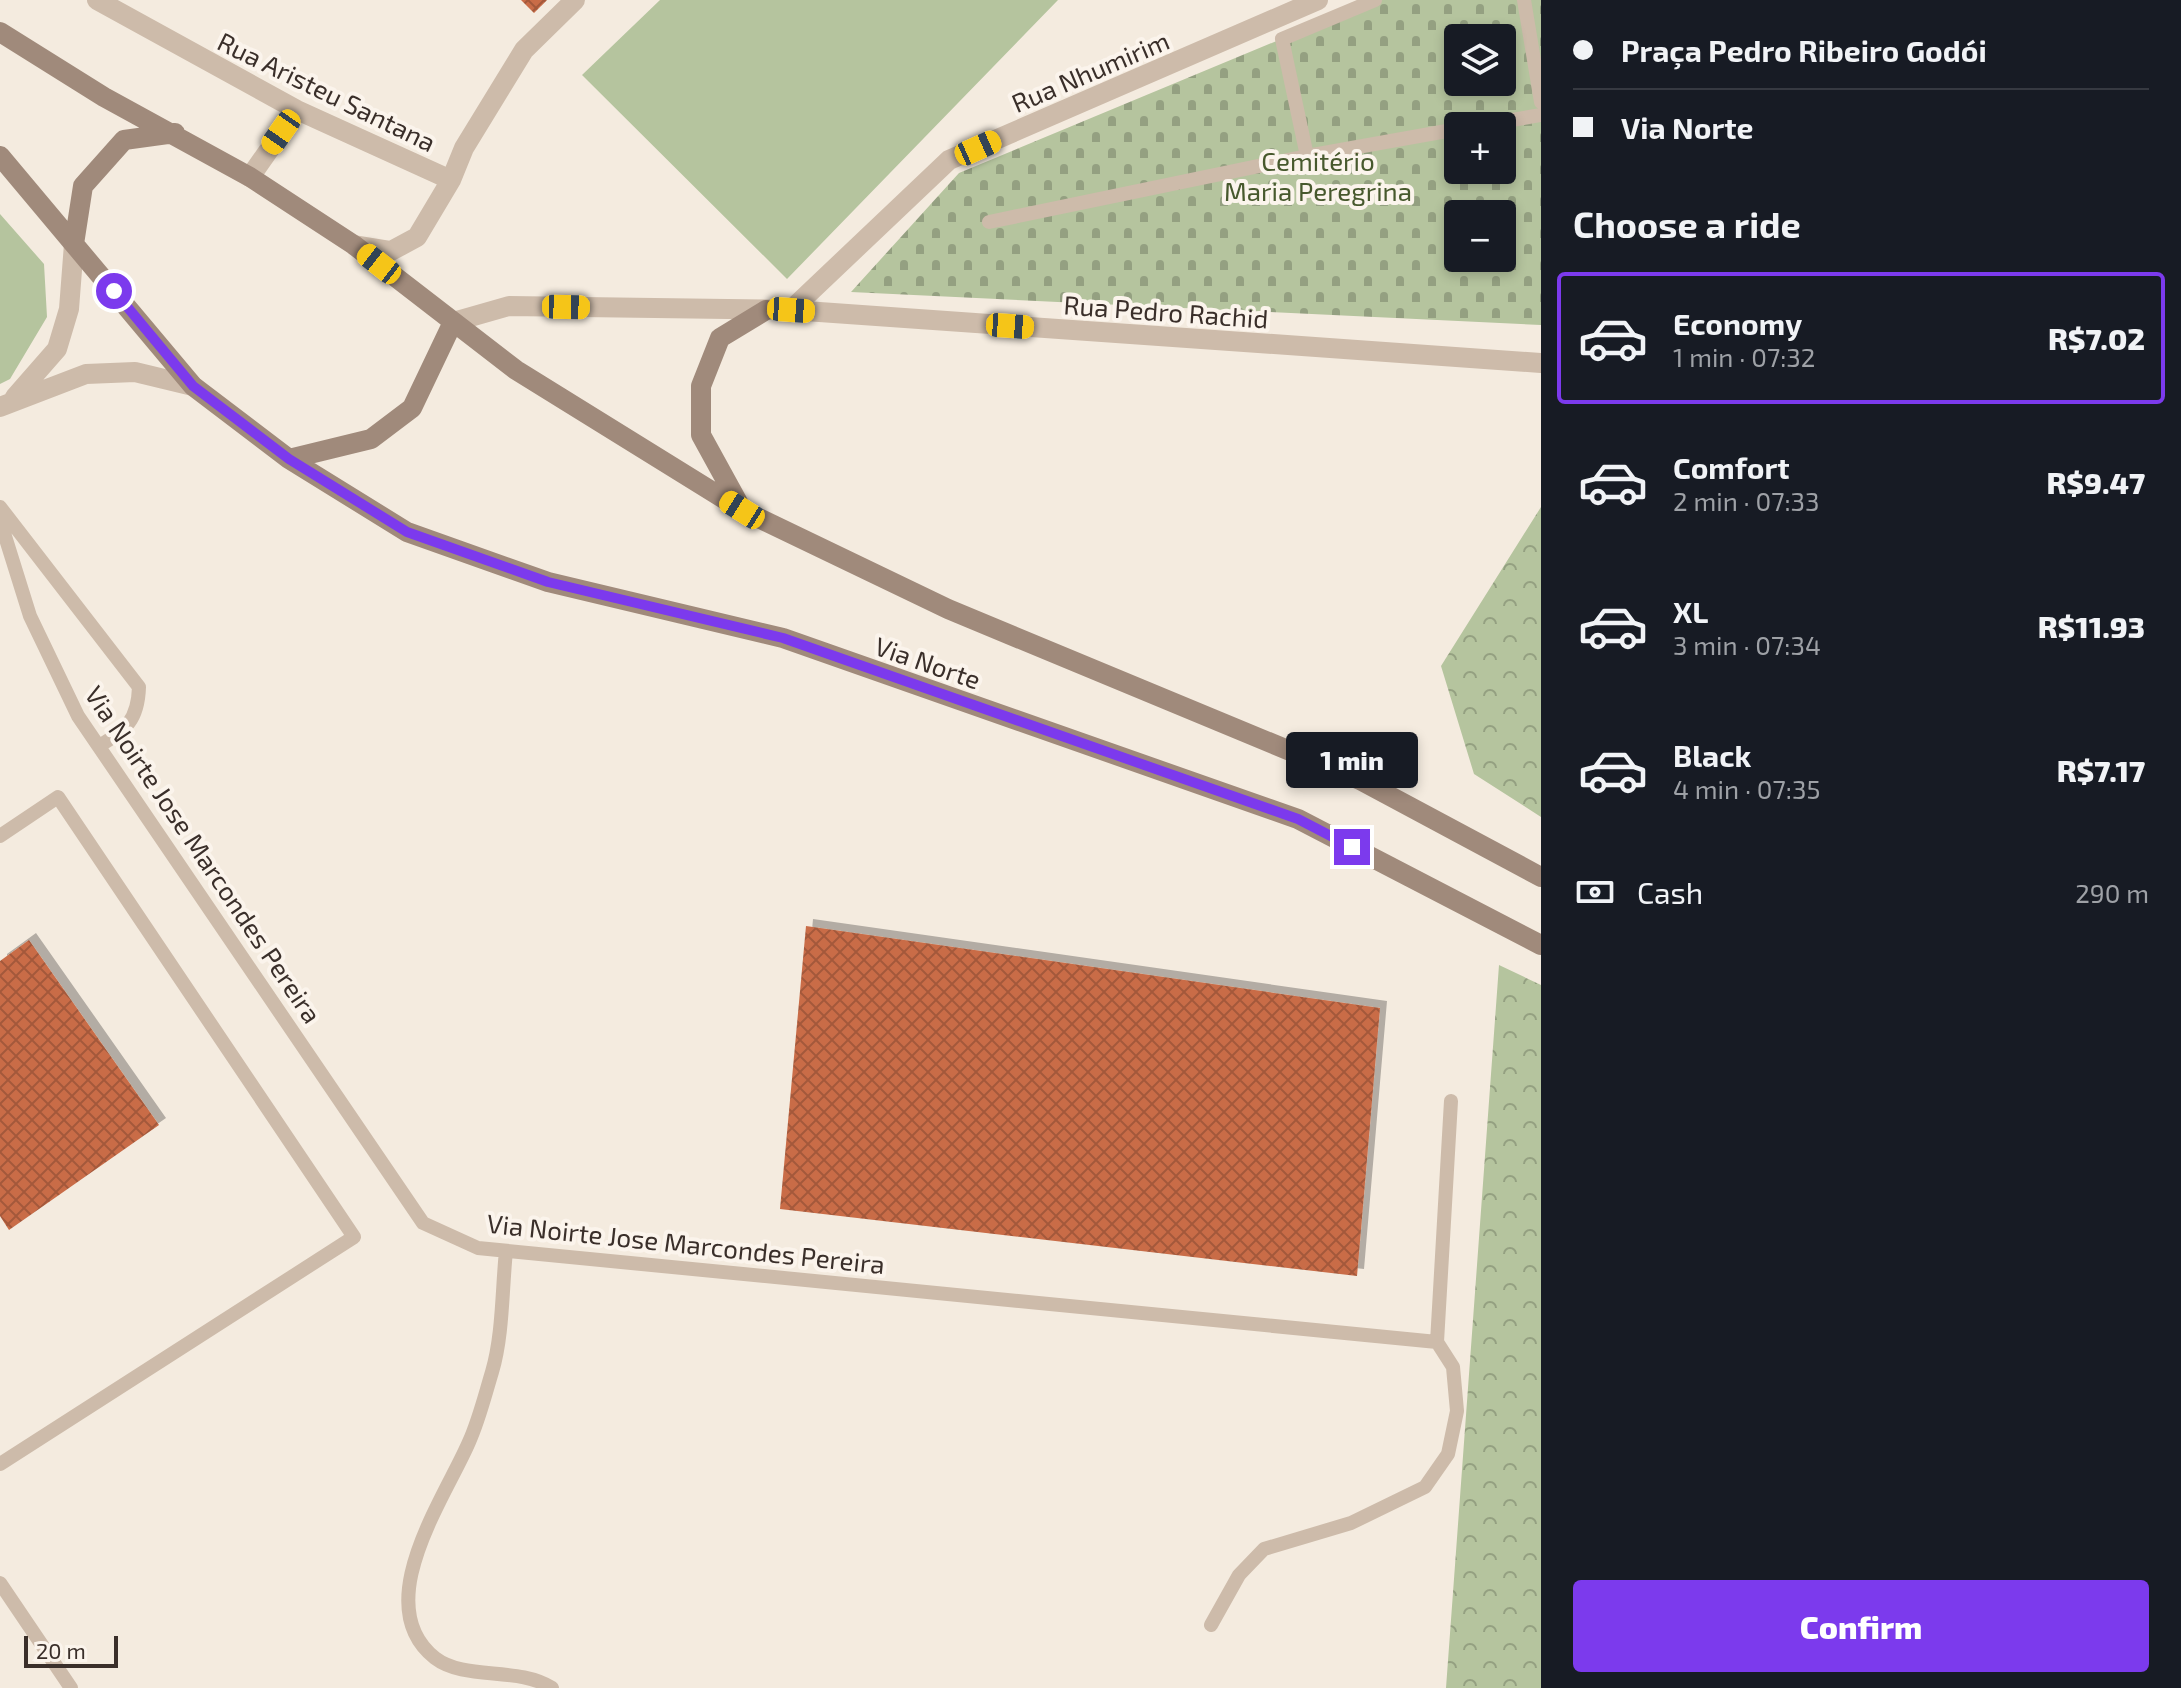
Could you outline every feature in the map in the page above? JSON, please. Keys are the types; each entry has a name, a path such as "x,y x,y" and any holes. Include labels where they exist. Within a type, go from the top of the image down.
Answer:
{"main road":[{"name":"Via Norte","path":"0,32 104,97 175,133 250,177 354,245 516,370 742,510 948,609 1360,780 1541,877"},
{"path":"74,244 83,186 124,140 175,133"},
{"name":"Via Norte","path":"0,156 193,386 289,459 407,532 548,582 783,638 1298,819 1541,945"},
{"path":"742,510 701,435 701,386 720,338 766,310"},
{"path":"289,459 371,439 412,408 453,322"}],"street":[{"name":"Rua Aristeu Santana","path":"97,0 297,110 451,180"},
{"path":"354,245 391,251 417,237 451,180 464,148 524,50 575,0"},
{"name":"Rua Nhumirim","path":"791,310 949,160 1318,0"},
{"path":"250,177 297,110"},
{"path":"6,403 57,349 69,309 74,244"},
{"name":"Rua Pedro Rachid","path":"453,322 509,306 791,310 1541,363"},
{"path":"6,403 86,374 135,372 193,386"}],"lane":[{"path":"1307,156 1282,39 1375,0"},
{"path":"1524,0 1541,102"},
{"path":"1516,119 1541,115"},
{"path":"989,222 1307,156 1444,132"},
{"path":"0,507 139,687 138,708 128,729 99,746"},
{"name":"Via Noirte Jose Marcondes Pereira","path":"0,520 30,616 78,716 423,1223 478,1248 1437,1342"},
{"path":"0,836 58,797 354,1237 0,1464"},
{"path":"1211,1625 1239,1575 1264,1549 1351,1523 1425,1487 1448,1454 1457,1411 1453,1367 1437,1342 1451,1101"},
{"path":"506,1251 493,1367 469,1441 427,1522 408,1587 414,1634 437,1659 474,1671 524,1675 552,1688"},
{"path":"0,1583 71,1688"}],"green space":[{"path":"660,0 1058,0 787,279 582,75"},
{"name":"Cemitério Maria Peregrina","path":"1375,0 1541,0 1541,325 851,292 959,173"},
{"path":"0,214 44,264 47,317 10,379 0,384"},
{"path":"1541,507 1541,817 1474,774 1441,666"},
{"path":"1499,965 1541,985 1541,1688 1446,1688"}],"building":[{"path":"521,0 547,0 534,13"},
{"path":"806,926 1380,1008 1357,1276 780,1209"},
{"path":"29,940 159,1125 9,1230 0,1216 0,961"}],"route":[{"path":"114,291 193,386 289,459 407,532 548,582 783,638 1298,819 1352,847"}]}
